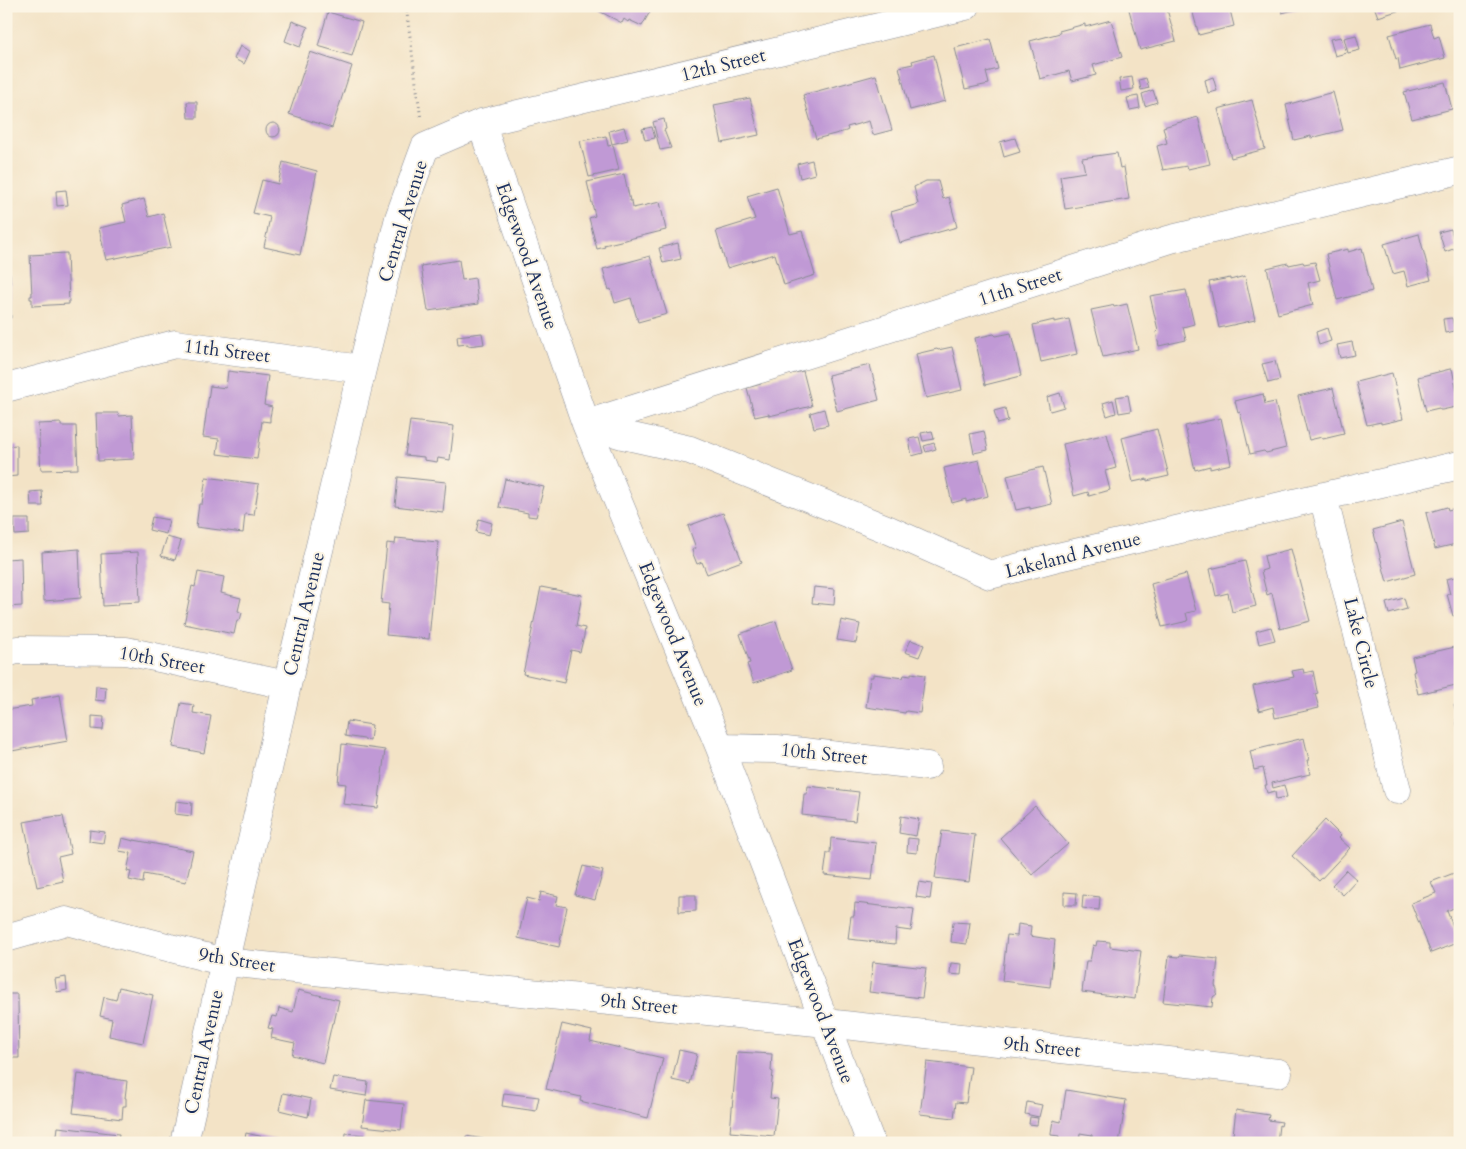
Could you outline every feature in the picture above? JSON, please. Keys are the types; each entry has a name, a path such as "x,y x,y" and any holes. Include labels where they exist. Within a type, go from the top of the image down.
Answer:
{"street":[{"name":"12th Street","path":"481,123 966,6"},
{"name":"Central Avenue","path":"184,1143 287,685 399,218 425,148 481,123"},
{"name":"Edgewood Avenue","path":"481,123 586,424 720,748 871,1143"},
{"name":"11th Street","path":"586,424 1171,239 1460,170"},
{"name":"11th Street","path":"6,388 175,344 362,369"},
{"name":"Lakeland Avenue","path":"586,424 623,435 690,450 889,530 990,575 1058,557 1460,465"},
{"name":"Lake Circle","path":"1323,496 1398,790"},
{"name":"10th Street","path":"6,653 17,650 126,651 287,685"},
{"name":"10th Street","path":"720,748 776,749 927,766"},
{"name":"9th Street","path":"6,938 66,921 224,962 826,1023 1278,1074"}],"path":[{"path":"406,6 425,148"}],"building":[{"path":"601,6 653,6 642,26 624,19 622,23 599,11"},
{"path":"1128,6 1166,6 1176,41 1140,50"},
{"path":"1191,6 1229,6 1234,26 1199,35"},
{"path":"1281,6 1305,6 1305,7 1282,13"},
{"path":"1374,6 1410,6 1410,7 1378,17"},
{"path":"328,12 362,22 352,56 318,46"},
{"path":"1111,20 1122,57 1093,65 1096,75 1072,81 1069,71 1040,79 1030,41 1085,24 1085,27"},
{"path":"292,21 308,27 300,47 285,41"},
{"path":"1430,24 1434,38 1439,36 1445,58 1400,70 1398,58 1396,59 1389,35"},
{"path":"1356,35 1360,50 1348,53 1344,38"},
{"path":"1341,37 1346,53 1335,56 1330,39"},
{"path":"990,39 998,69 986,72 989,84 965,89 955,48"},
{"path":"240,46 250,51 244,64 234,59"},
{"path":"310,52 352,66 332,128 289,114"},
{"path":"934,55 945,101 910,110 899,67 913,64 912,61"},
{"path":"876,75 892,130 873,135 869,121 847,127 848,130 846,131 816,139 803,95"},
{"path":"1132,77 1134,89 1121,91 1119,79"},
{"path":"1213,77 1217,91 1208,93 1205,80"},
{"path":"1146,78 1149,88 1141,90 1139,80"},
{"path":"1445,82 1452,109 1412,119 1404,92"},
{"path":"1153,90 1157,102 1145,106 1142,94"},
{"path":"1333,92 1343,130 1294,140 1286,105"},
{"path":"1138,96 1140,108 1130,110 1127,98"},
{"path":"750,98 759,135 722,143 714,105"},
{"path":"1252,100 1265,149 1231,158 1218,109"},
{"path":"187,102 197,102 197,118 188,118"},
{"path":"1198,117 1210,164 1188,169 1187,166 1163,170 1157,146 1167,143 1163,127"},
{"path":"664,119 666,129 664,130 671,148 660,150 653,122"},
{"path":"270,123 276,123 280,130 276,137 270,137 266,133 266,127"},
{"path":"624,127 628,140 612,144 609,131"},
{"path":"652,127 655,138 645,140 642,129"},
{"path":"606,136 608,146 613,145 619,170 589,177 580,141"},
{"path":"1015,138 1020,152 1004,157 1000,142"},
{"path":"1117,153 1120,168 1124,167 1129,199 1065,209 1060,176 1085,172 1082,158"},
{"path":"812,160 815,174 800,178 797,164"},
{"path":"283,162 317,171 300,255 264,247 270,217 253,213 262,180 278,184"},
{"path":"624,174 633,208 660,202 666,230 604,245 605,247 597,249 589,218 595,216 587,182"},
{"path":"926,181 938,181 943,199 949,197 957,227 900,243 891,212 918,204 914,187"},
{"path":"777,187 790,234 802,231 815,275 784,285 775,254 727,268 716,231 755,219 747,196"},
{"path":"66,190 68,205 57,206 56,191"},
{"path":"144,199 149,217 163,213 171,247 106,260 99,228 126,222 122,205"},
{"path":"1451,229 1456,248 1445,252 1439,232"},
{"path":"1419,234 1431,280 1408,286 1404,271 1393,274 1384,244"},
{"path":"678,243 681,259 663,263 659,248"},
{"path":"1362,248 1372,291 1337,300 1326,254 1348,249 1348,252"},
{"path":"67,253 69,304 32,306 32,299 30,299 30,296 32,296 30,255"},
{"path":"650,256 667,314 638,322 631,298 615,303 603,269"},
{"path":"459,260 462,280 475,278 478,304 428,311 421,266"},
{"path":"1303,262 1304,264 1315,262 1320,280 1308,283 1313,305 1278,314 1267,268"},
{"path":"6,274 10,274 11,318 6,318"},
{"path":"1245,276 1255,320 1219,328 1209,282"},
{"path":"1186,290 1194,324 1183,327 1186,340 1159,346 1156,332 1158,330 1150,296"},
{"path":"1127,304 1138,349 1103,357 1091,310"},
{"path":"1452,318 1455,331 1445,333 1443,319"},
{"path":"1069,319 1077,354 1041,362 1033,325"},
{"path":"1327,328 1331,341 1319,345 1316,332"},
{"path":"482,333 484,344 458,345 457,336"},
{"path":"1011,333 1021,376 985,385 975,338"},
{"path":"1352,342 1355,355 1340,358 1337,345"},
{"path":"952,347 962,390 926,398 916,354"},
{"path":"1275,361 1280,380 1268,383 1262,364"},
{"path":"870,365 879,400 837,411 828,375"},
{"path":"1452,369 1460,406 1426,411 1418,377"},
{"path":"228,371 268,376 264,405 272,407 270,422 262,421 257,459 217,454 219,439 203,437 210,386 226,388"},
{"path":"803,371 812,406 769,416 769,414 755,417 747,388 761,384 761,381"},
{"path":"1392,373 1403,419 1367,425 1356,382"},
{"path":"1333,388 1344,434 1309,440 1298,396"},
{"path":"1060,393 1064,407 1050,411 1047,397"},
{"path":"1263,394 1265,404 1275,402 1286,448 1266,453 1264,451 1250,454 1240,412 1238,413 1235,401"},
{"path":"1128,395 1131,411 1119,413 1116,397"},
{"path":"1113,400 1116,413 1107,416 1103,403"},
{"path":"1005,408 1008,421 998,424 994,411"},
{"path":"824,409 828,425 814,428 810,413"},
{"path":"96,413 118,413 119,416 132,415 134,459 98,461"},
{"path":"1221,418 1231,464 1195,470 1185,426"},
{"path":"410,421 454,426 450,460 438,458 437,462 424,460 424,457 405,455"},
{"path":"61,423 61,426 76,426 78,469 41,470 38,424"},
{"path":"1157,429 1169,476 1133,482 1122,438"},
{"path":"932,431 934,439 923,441 921,433"},
{"path":"984,431 988,450 974,453 970,434"},
{"path":"1107,434 1116,468 1105,471 1110,490 1089,496 1088,492 1074,496 1063,444"},
{"path":"919,437 923,453 912,456 909,439"},
{"path":"934,443 936,449 926,452 924,446"},
{"path":"17,445 17,476 6,477 6,446"},
{"path":"979,460 988,496 966,502 966,499 952,503 944,468"},
{"path":"1043,467 1052,504 1016,510 1007,476"},
{"path":"206,477 259,484 254,515 245,514 243,533 196,527 199,504 202,504"},
{"path":"398,477 446,482 443,512 395,506"},
{"path":"505,479 544,487 536,517 528,516 528,513 499,507"},
{"path":"42,491 43,506 31,506 30,492"},
{"path":"1447,507 1448,510 1460,507 1460,543 1435,549 1426,513"},
{"path":"723,513 742,561 707,574 702,562 697,564 693,554 692,550 696,548 688,526"},
{"path":"152,517 169,520 166,534 149,530"},
{"path":"14,519 29,519 29,534 15,535"},
{"path":"479,519 492,523 489,535 476,532"},
{"path":"1402,522 1415,574 1387,582 1373,530"},
{"path":"167,537 181,541 175,560 161,556"},
{"path":"396,538 438,542 429,639 386,635 389,604 381,603 387,543 395,544"},
{"path":"79,549 81,598 44,601 42,552"},
{"path":"1291,549 1310,621 1280,629 1272,593 1267,595 1261,571 1267,569 1264,556"},
{"path":"138,552 140,602 103,606 101,554"},
{"path":"21,558 22,606 6,607 6,559"},
{"path":"1245,561 1256,606 1232,612 1228,593 1216,596 1210,569"},
{"path":"198,572 224,577 221,593 241,598 238,611 242,613 240,620 237,620 234,634 184,624 192,586 195,587"},
{"path":"1186,574 1196,611 1186,613 1188,621 1162,627 1151,584"},
{"path":"1460,576 1460,614 1453,616 1447,594 1450,594 1446,579"},
{"path":"541,587 582,595 576,626 585,628 584,636 580,652 571,650 564,683 523,674"},
{"path":"814,587 835,589 834,605 812,603"},
{"path":"1404,598 1407,609 1389,614 1386,603"},
{"path":"841,620 860,624 856,643 837,640"},
{"path":"776,621 792,670 754,683 747,664 750,663 740,634"},
{"path":"1271,627 1275,640 1259,644 1256,631"},
{"path":"911,640 924,645 919,657 905,652"},
{"path":"1455,647 1460,666 1460,684 1418,694 1412,657"},
{"path":"1303,669 1304,673 1313,671 1318,693 1315,694 1319,708 1275,718 1273,707 1259,711 1253,686 1294,677 1292,671"},
{"path":"911,673 925,675 920,713 906,711 905,713 866,707 870,677 873,677 873,674 903,678 904,675 911,676"},
{"path":"96,686 106,687 105,701 95,700"},
{"path":"60,695 68,741 6,752 6,710 32,706 31,700"},
{"path":"181,703 194,705 193,713 211,716 204,753 173,747"},
{"path":"1460,703 1459,735 1456,719 1458,719 1454,705"},
{"path":"92,716 104,717 103,730 92,729"},
{"path":"347,721 372,725 370,740 345,736"},
{"path":"1304,738 1310,774 1272,783 1273,788 1284,785 1287,797 1276,799 1275,791 1267,793 1263,768 1254,770 1250,751"},
{"path":"342,744 385,750 378,808 343,804 346,784 338,783"},
{"path":"808,786 859,792 855,821 802,815 804,794 807,794"},
{"path":"176,801 192,803 191,816 175,814"},
{"path":"1035,806 1068,844 1032,875 1000,838"},
{"path":"63,816 71,854 58,857 63,881 37,887 24,822"},
{"path":"901,816 919,819 916,836 899,833"},
{"path":"1325,820 1341,836 1339,838 1350,848 1319,881 1292,856"},
{"path":"90,830 105,832 103,843 89,841"},
{"path":"942,831 975,835 969,882 935,878"},
{"path":"122,838 193,851 186,882 144,874 143,883 129,880 131,872 127,871 131,853 119,851"},
{"path":"831,838 876,843 872,880 824,875 827,853 830,853"},
{"path":"908,838 918,839 917,853 907,852"},
{"path":"583,866 603,871 595,900 575,895"},
{"path":"1346,870 1357,880 1343,895 1332,885"},
{"path":"1454,873 1460,887 1460,905 1447,911 1459,942 1431,953 1411,903 1436,893 1431,882"},
{"path":"919,882 932,884 930,899 916,897"},
{"path":"541,892 558,896 556,905 567,907 559,947 518,938 527,898 539,901"},
{"path":"1064,892 1077,893 1076,905 1064,905"},
{"path":"679,895 696,895 696,911 679,912"},
{"path":"1083,895 1100,897 1099,910 1082,908"},
{"path":"855,903 914,909 911,931 896,929 895,944 848,939"},
{"path":"953,922 970,923 967,944 951,942"},
{"path":"1018,924 1031,926 1030,936 1055,940 1050,987 1002,981 1007,935 1017,936"},
{"path":"1097,941 1110,942 1110,947 1141,951 1135,999 1082,992 1086,961 1090,961 1093,945 1096,946"},
{"path":"1180,955 1218,959 1215,986 1217,994 1213,997 1212,1007 1163,1002 1169,956 1179,957"},
{"path":"873,962 926,968 922,998 869,992"},
{"path":"951,963 962,964 961,975 950,974"},
{"path":"66,977 67,990 57,992 55,979"},
{"path":"119,987 153,995 143,1043 109,1036 112,1019 100,1016 104,997 116,1000"},
{"path":"298,990 339,1000 323,1063 292,1055 295,1043 271,1038 273,1029 268,1028 272,1016 277,1017 279,1008 293,1012"},
{"path":"6,994 17,994 18,1000 19,1058 8,1058 9,1062 6,1062"},
{"path":"562,1024 592,1031 590,1041 663,1058 648,1118 580,1101 581,1097 546,1089"},
{"path":"679,1050 697,1054 690,1084 672,1080"},
{"path":"737,1052 772,1054 771,1071 773,1072 770,1098 778,1099 774,1136 730,1132"},
{"path":"927,1062 971,1067 966,1103 956,1102 954,1118 920,1114"},
{"path":"78,1074 127,1081 126,1106 123,1106 122,1119 73,1113"},
{"path":"333,1077 368,1082 366,1096 330,1090"},
{"path":"1066,1090 1126,1100 1119,1143 1092,1140 1092,1135 1080,1133 1079,1143 1058,1143 1059,1136 1051,1135 1051,1133 1053,1120 1061,1122"},
{"path":"283,1093 311,1099 308,1117 279,1110"},
{"path":"504,1093 539,1097 536,1111 502,1106"},
{"path":"366,1100 404,1104 401,1130 362,1126"},
{"path":"1027,1102 1042,1105 1039,1117 1025,1114"},
{"path":"1236,1110 1269,1115 1268,1120 1282,1122 1281,1126 1279,1125 1277,1143 1232,1143"},
{"path":"1030,1117 1038,1118 1037,1125 1029,1124"},
{"path":"58,1127 119,1134 118,1143 56,1143"},
{"path":"246,1133 285,1142 285,1143 244,1143"},
{"path":"346,1133 364,1135 363,1143 345,1143"},
{"path":"466,1136 484,1139 483,1143 465,1143"}]}
